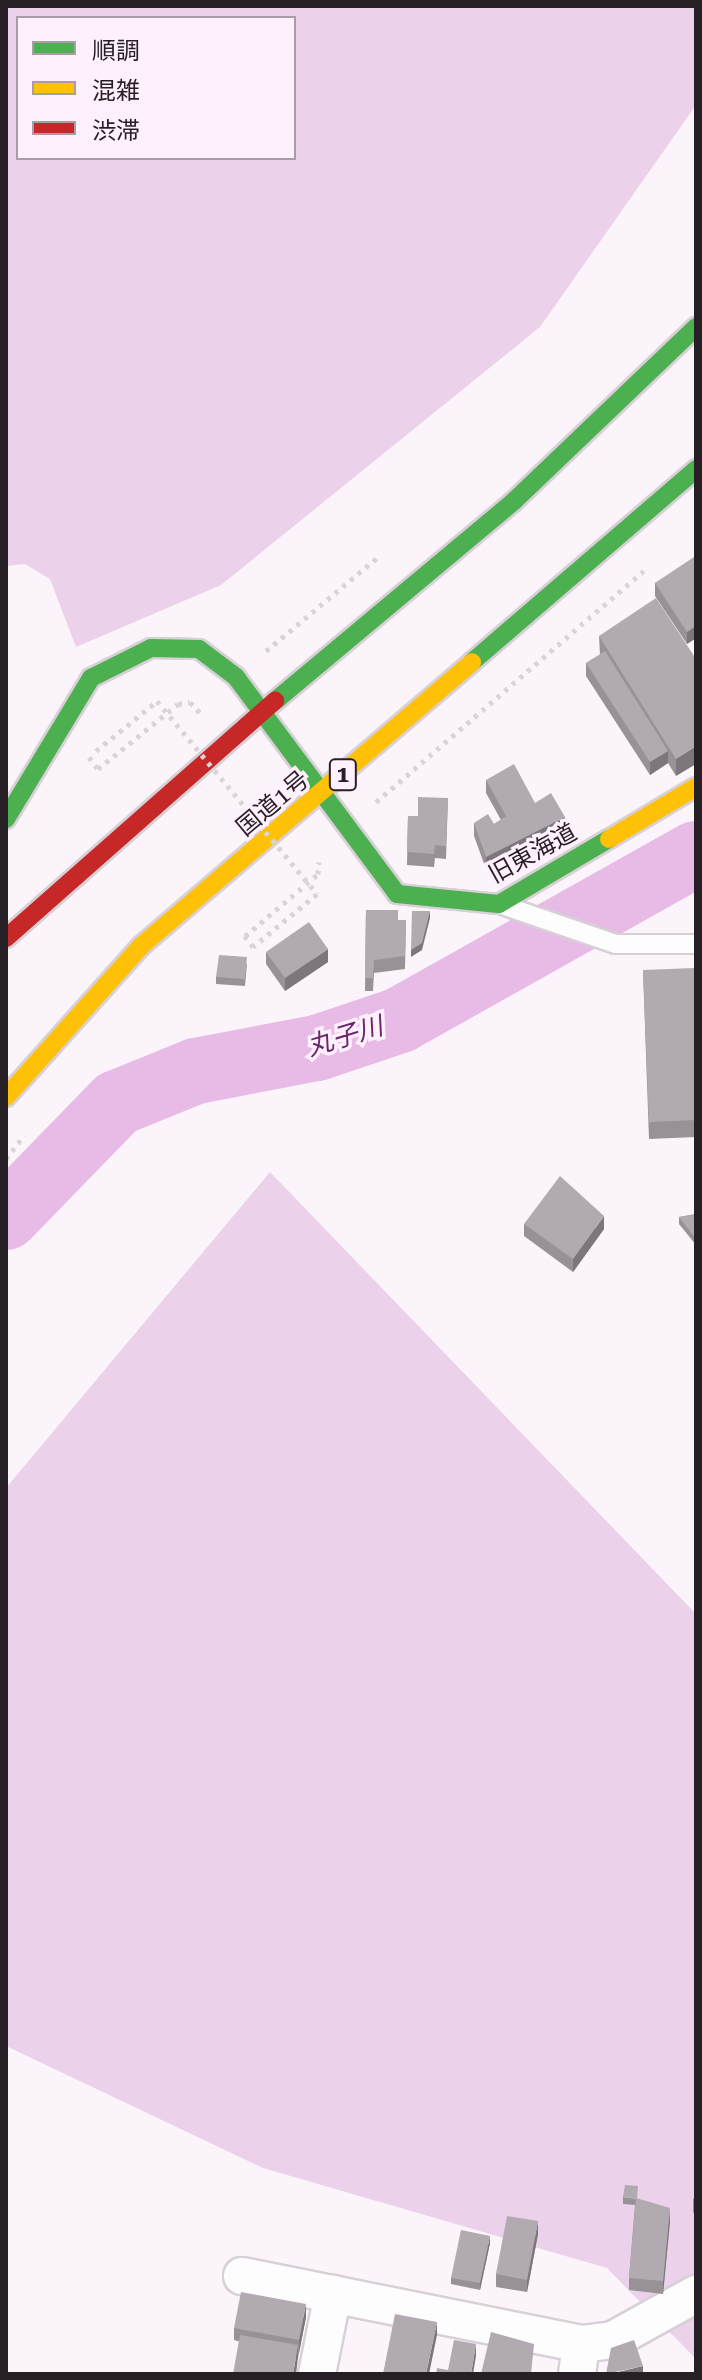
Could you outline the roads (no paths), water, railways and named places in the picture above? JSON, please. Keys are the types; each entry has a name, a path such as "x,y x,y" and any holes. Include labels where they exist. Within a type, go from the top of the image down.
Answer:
{"main road":[{"path":"6,938 264,712 514,501 696,327"},
{"name":"国道1号","path":"6,1097 141,946 320,796 696,469"},
{"name":"旧東海道","path":"6,819 91,678 151,648 199,649 264,712 320,796 397,894 499,904 696,787"}],"street":[{"path":"242,2276 333,2294 579,2359 696,2294"},
{"path":"317,2374 333,2294"}],"lane":[{"path":"499,904 616,944 696,944"}],"waterway":[{"name":"丸子川","path":"6,1217 117,1103 196,1071 317,1048 400,1020 696,854"}]}
